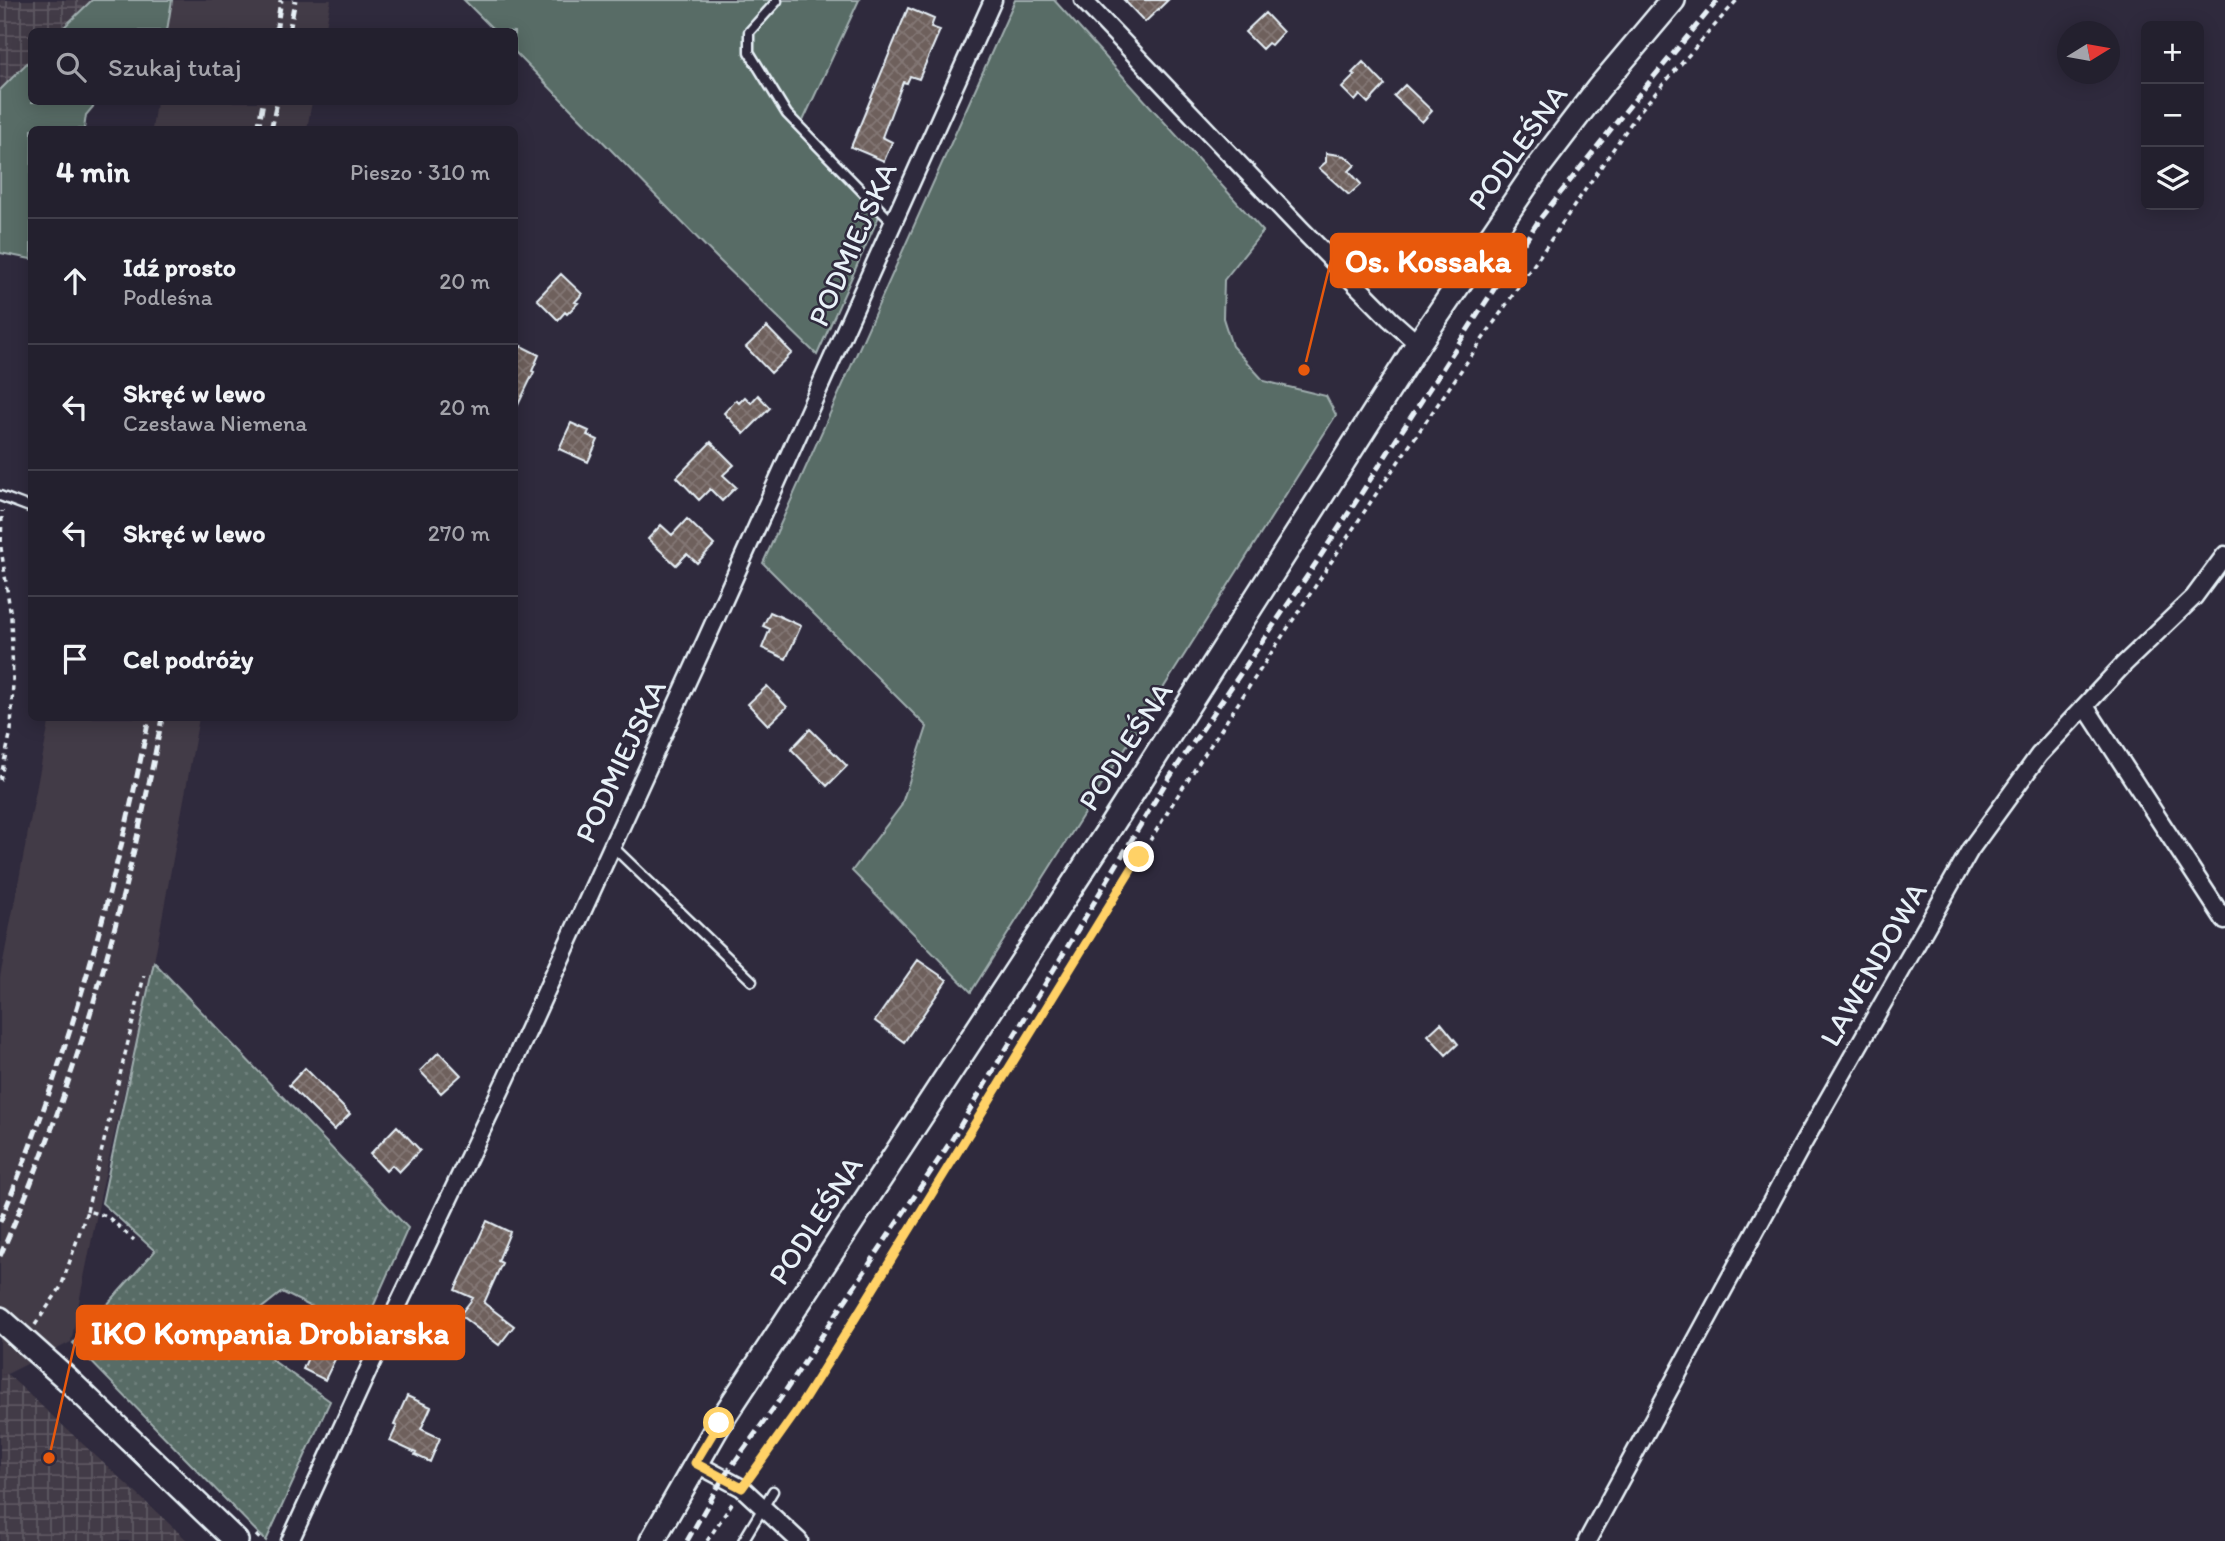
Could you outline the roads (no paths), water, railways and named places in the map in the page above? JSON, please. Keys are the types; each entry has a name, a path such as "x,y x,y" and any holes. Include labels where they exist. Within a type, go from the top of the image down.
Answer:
{"street":[{"name":"PODMIEJSKA","path":"290,1541 506,1079 993,0"},
{"path":"1083,0 1301,229 1390,320 1418,344"},
{"name":"PODLEŚNA","path":"652,1541 726,1412 1106,834 1418,344 1537,169 1598,89 1673,0"},
{"name":"LAWENDOWA","path":"1587,1541 1801,1147 1970,850 2039,755 2124,664 2194,597 2225,555"},
{"path":"2085,706 2225,921"},
{"path":"0,1319 82,1393 236,1541"},
{"path":"695,1463 742,1488 799,1541"}],"lane":[{"path":"777,1 748,32 749,52 787,114 892,222"},
{"path":"0,496 28,506"},
{"path":"612,846 752,981"},
{"path":"743,1541 773,1491"}],"railway":[{"path":"277,28 281,0"},
{"path":"290,28 295,0"},
{"path":"687,1541 723,1478 776,1405 951,1141 1165,784 1316,563 1539,220 1718,0"},
{"path":"259,126 262,105"},
{"path":"272,126 276,105"},
{"path":"0,1222 47,1099 87,973 121,846 148,721"},
{"path":"0,1256 53,1125 97,992 133,856 161,721"}],"place":[{"name":"Os. Kossaka","path":"1304,370"},
{"name":"IKO Kompania Drobiarska","path":"49,1458"}]}
